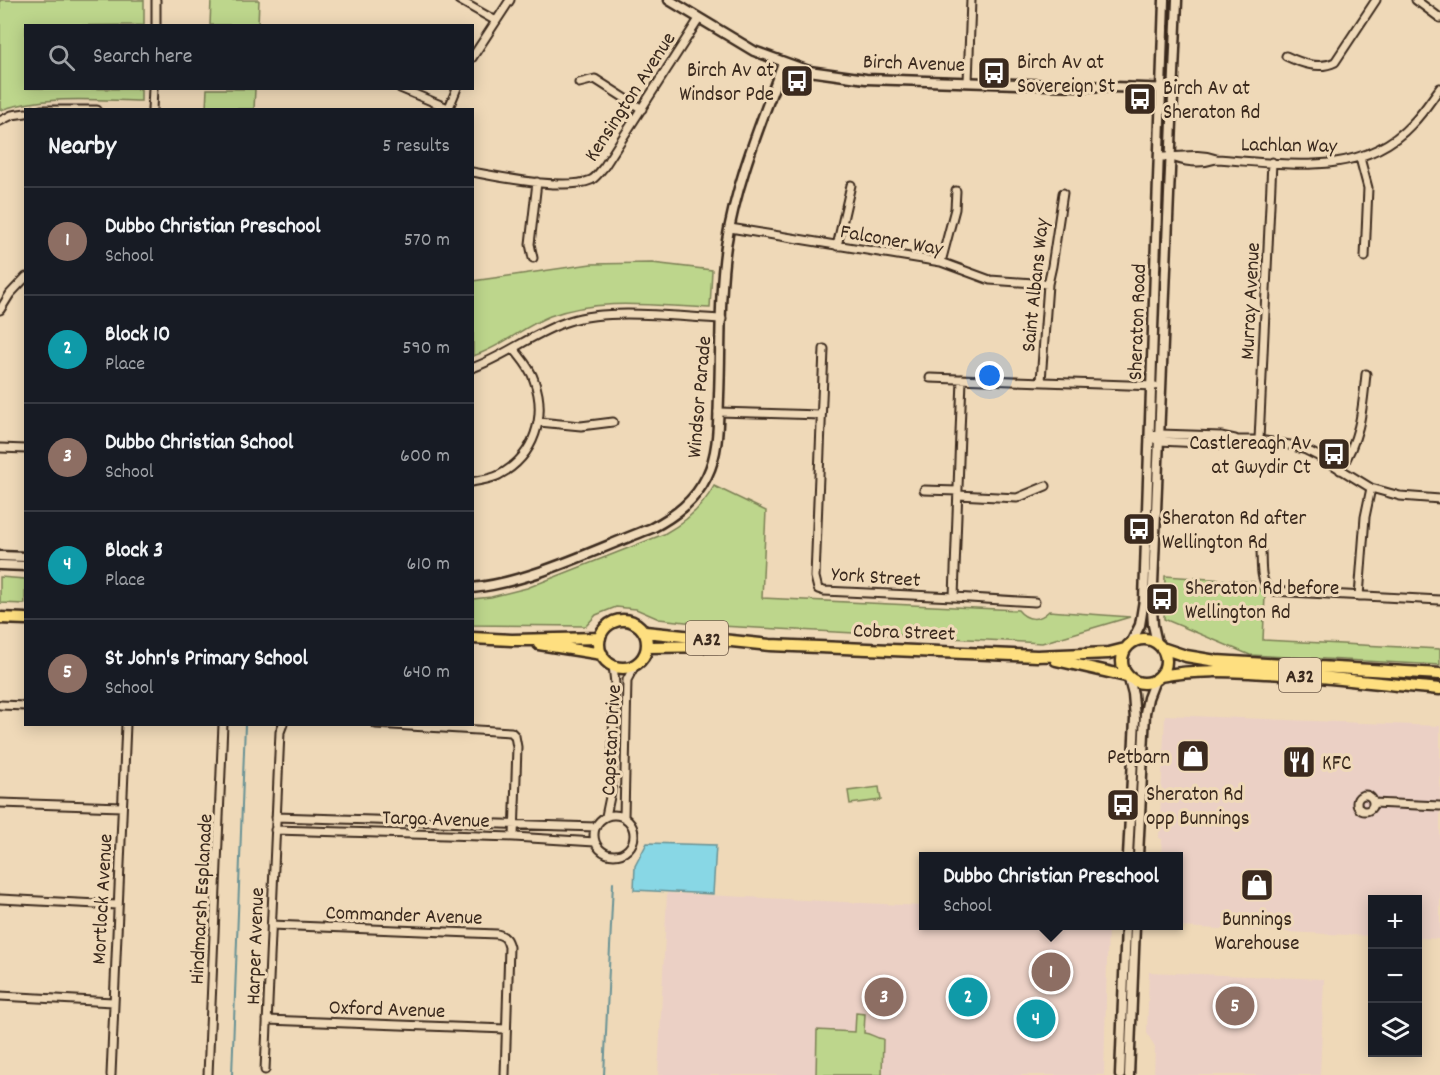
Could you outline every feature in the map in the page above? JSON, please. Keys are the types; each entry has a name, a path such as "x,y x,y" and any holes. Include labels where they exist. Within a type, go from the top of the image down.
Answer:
{"highway":[{"path":"0,612 24,613"},
{"path":"0,618 24,619"},
{"name":"A32","path":"600,638 604,630 617,621 633,621 645,632"},
{"name":"Cobra Street","path":"645,632 770,645"},
{"path":"474,638 512,640 600,638 599,646 606,661 628,668 635,665 645,654 647,647 645,632"},
{"name":"A32","path":"1128,646 1144,639 1186,656 1216,661 1440,675"},
{"path":"512,640 602,654"},
{"name":"Cobra Street","path":"647,647 770,645 1037,656 1109,653 1128,646"},
{"path":"1128,646 1121,660 1123,671 1128,678"},
{"path":"1158,678 1166,662 1159,646"},
{"name":"Cobra Street","path":"1037,656 1085,665 1128,678"},
{"name":"A32","path":"1128,678 1141,684 1193,671 1218,671 1343,678 1440,689"}],"street":[{"path":"156,0 156,24"},
{"path":"459,0 496,21"},
{"path":"474,55 510,0"},
{"name":"Birch Avenue","path":"669,0 754,51 809,71 838,76 1175,89"},
{"path":"968,82 971,0"},
{"name":"Sheraton Road","path":"1128,646 1140,625 1144,600 1164,0"},
{"name":"Sheraton Road","path":"1159,646 1153,625 1152,609 1178,0"},
{"path":"1286,56 1311,65 1329,65 1335,62 1376,0"},
{"path":"1416,0 1440,18"},
{"name":"Kensington Avenue","path":"474,172 537,182 573,184 592,180 604,167 699,19"},
{"name":"Windsor Parade","path":"474,588 521,578 652,528 670,519 686,506 708,475 715,448 723,274 730,228 742,178 783,63"},
{"path":"579,83 595,79 642,109"},
{"name":"Lachlan Way","path":"1160,157 1195,163 1216,159 1319,164 1360,158 1397,137 1413,124 1440,87"},
{"path":"152,108 153,90"},
{"path":"405,90 446,108"},
{"path":"448,108 456,90"},
{"path":"0,121 24,114"},
{"path":"1360,158 1368,188 1365,257"},
{"name":"Murray Avenue","path":"1259,440 1272,162"},
{"path":"533,258 530,244 537,182"},
{"path":"837,246 851,185"},
{"path":"941,262 955,209 956,191"},
{"name":"Saint Albans Way","path":"1041,381 1048,284 1063,193"},
{"name":"Falconer Way","path":"730,228 941,262 990,280 1048,284"},
{"path":"0,309 24,278"},
{"path":"474,367 490,362 549,328 594,316 722,319"},
{"path":"474,482 498,476 514,465 534,439 539,422 539,399 534,378 514,349"},
{"name":"York Street","path":"824,349 815,577 818,589 954,597"},
{"path":"1340,470 1356,439 1361,421 1366,374"},
{"path":"930,378 1162,386"},
{"path":"962,379 954,597 1035,602"},
{"path":"718,412 820,415"},
{"path":"539,422 581,426 613,422"},
{"path":"1150,437 1221,436 1290,445 1306,450 1371,488 1400,496 1440,499"},
{"path":"0,448 24,449"},
{"path":"924,490 1017,498 1046,486"},
{"path":"1359,596 1365,517 1371,488"},
{"path":"1261,551 1262,578 1265,586 1271,591 1440,600"},
{"path":"0,556 24,557"},
{"path":"0,565 24,566"},
{"name":"Capstan Drive","path":"606,816 611,792 615,684 613,665"},
{"name":"Capstan Drive","path":"624,817 627,680 635,665"},
{"path":"1128,678 1135,711 1138,852"},
{"path":"1129,852 1145,713 1148,698 1158,678"},
{"path":"0,705 24,706"},
{"name":"Mortlock Avenue","path":"111,1075 126,726"},
{"name":"Hindmarsh Esplanade","path":"208,1075 223,726"},
{"name":"Harper Avenue","path":"264,1070 275,824 280,732 282,726"},
{"path":"410,726 511,732 515,736 517,747 514,837"},
{"path":"0,802 122,807"},
{"path":"1372,803 1440,806"},
{"path":"606,816 624,817 634,830 634,841 623,853 612,855 602,851 596,842 596,827 606,816"},
{"name":"Targa Avenue","path":"275,824 514,824 596,827"},
{"name":"Targa Avenue","path":"275,824 596,842"},
{"path":"0,899 117,905"},
{"name":"Commander Avenue","path":"271,925 485,933 504,936 509,946 505,1075"},
{"path":"1120,1075 1126,930"},
{"path":"1129,1075 1135,930"},
{"path":"0,996 113,1002"},
{"name":"Oxford Avenue","path":"267,1020 506,1029"}],"shaded area":[{"path":"1165,715 1440,726 1440,939 1422,938 1422,895 1368,895 1368,936 1183,927 1183,852 1161,852 1162,839 1159,838"},
{"path":"667,893 919,906 919,930 1108,930 1104,1075 658,1075"},
{"path":"1149,972 1324,979 1320,1075 1154,1075 1155,1048 1147,1033"}],"green space":[{"path":"0,0 144,0 144,24 24,24 24,90 141,90 141,101 53,100 0,110"},
{"path":"211,0 259,0 258,24 210,24"},
{"path":"207,90 255,90 254,108 206,108"},
{"path":"652,263 712,270 710,308 629,304 589,306 569,310 550,316 493,348 474,356 474,281 591,264"},
{"path":"714,486 766,511 762,598 1018,610 1029,618 1041,617 1049,611 1130,617 1042,643 721,626 659,619 636,609 616,607 596,615 586,626 474,625 474,599 527,588 664,534 693,514"},
{"path":"1165,576 1254,582 1265,595 1263,640 1440,649 1440,665 1250,655 1164,619"},
{"path":"0,577 24,579 24,604 0,603"},
{"path":"879,787 881,800 850,804 848,791"},
{"path":"856,1013 865,1014 864,1033 883,1039 882,1075 816,1075 817,1030 855,1032"}],"water":[{"path":"647,843 716,845 713,894 634,890 635,866"}],"waterway":[{"path":"232,1075 245,726"},
{"path":"604,1075 613,883"}],"place":[{"name":"Birch Av at Sovereign St","path":"994,73"},
{"name":"Birch Av at Windsor Pde","path":"797,81"},
{"name":"Birch Av at Sheraton Rd","path":"1140,99"},
{"name":"Castlereagh Av at Gwydir Ct","path":"1334,454"},
{"name":"Sheraton Rd after Wellington Rd","path":"1139,529"},
{"name":"Sheraton Rd before Wellington Rd","path":"1162,599"},
{"name":"Petbarn","path":"1193,756"},
{"name":"KFC","path":"1299,762"},
{"name":"Sheraton Rd opp Bunnings","path":"1123,805"},
{"name":"Bunnings Warehouse","path":"1257,885"},
{"name":"Dubbo Christian Preschool","path":"1051,972"},
{"name":"Dubbo Christian School","path":"884,997"},
{"name":"Block 10","path":"968,997"},
{"name":"St John's Primary School","path":"1235,1006"},
{"name":"Block 3","path":"1036,1019"}]}
